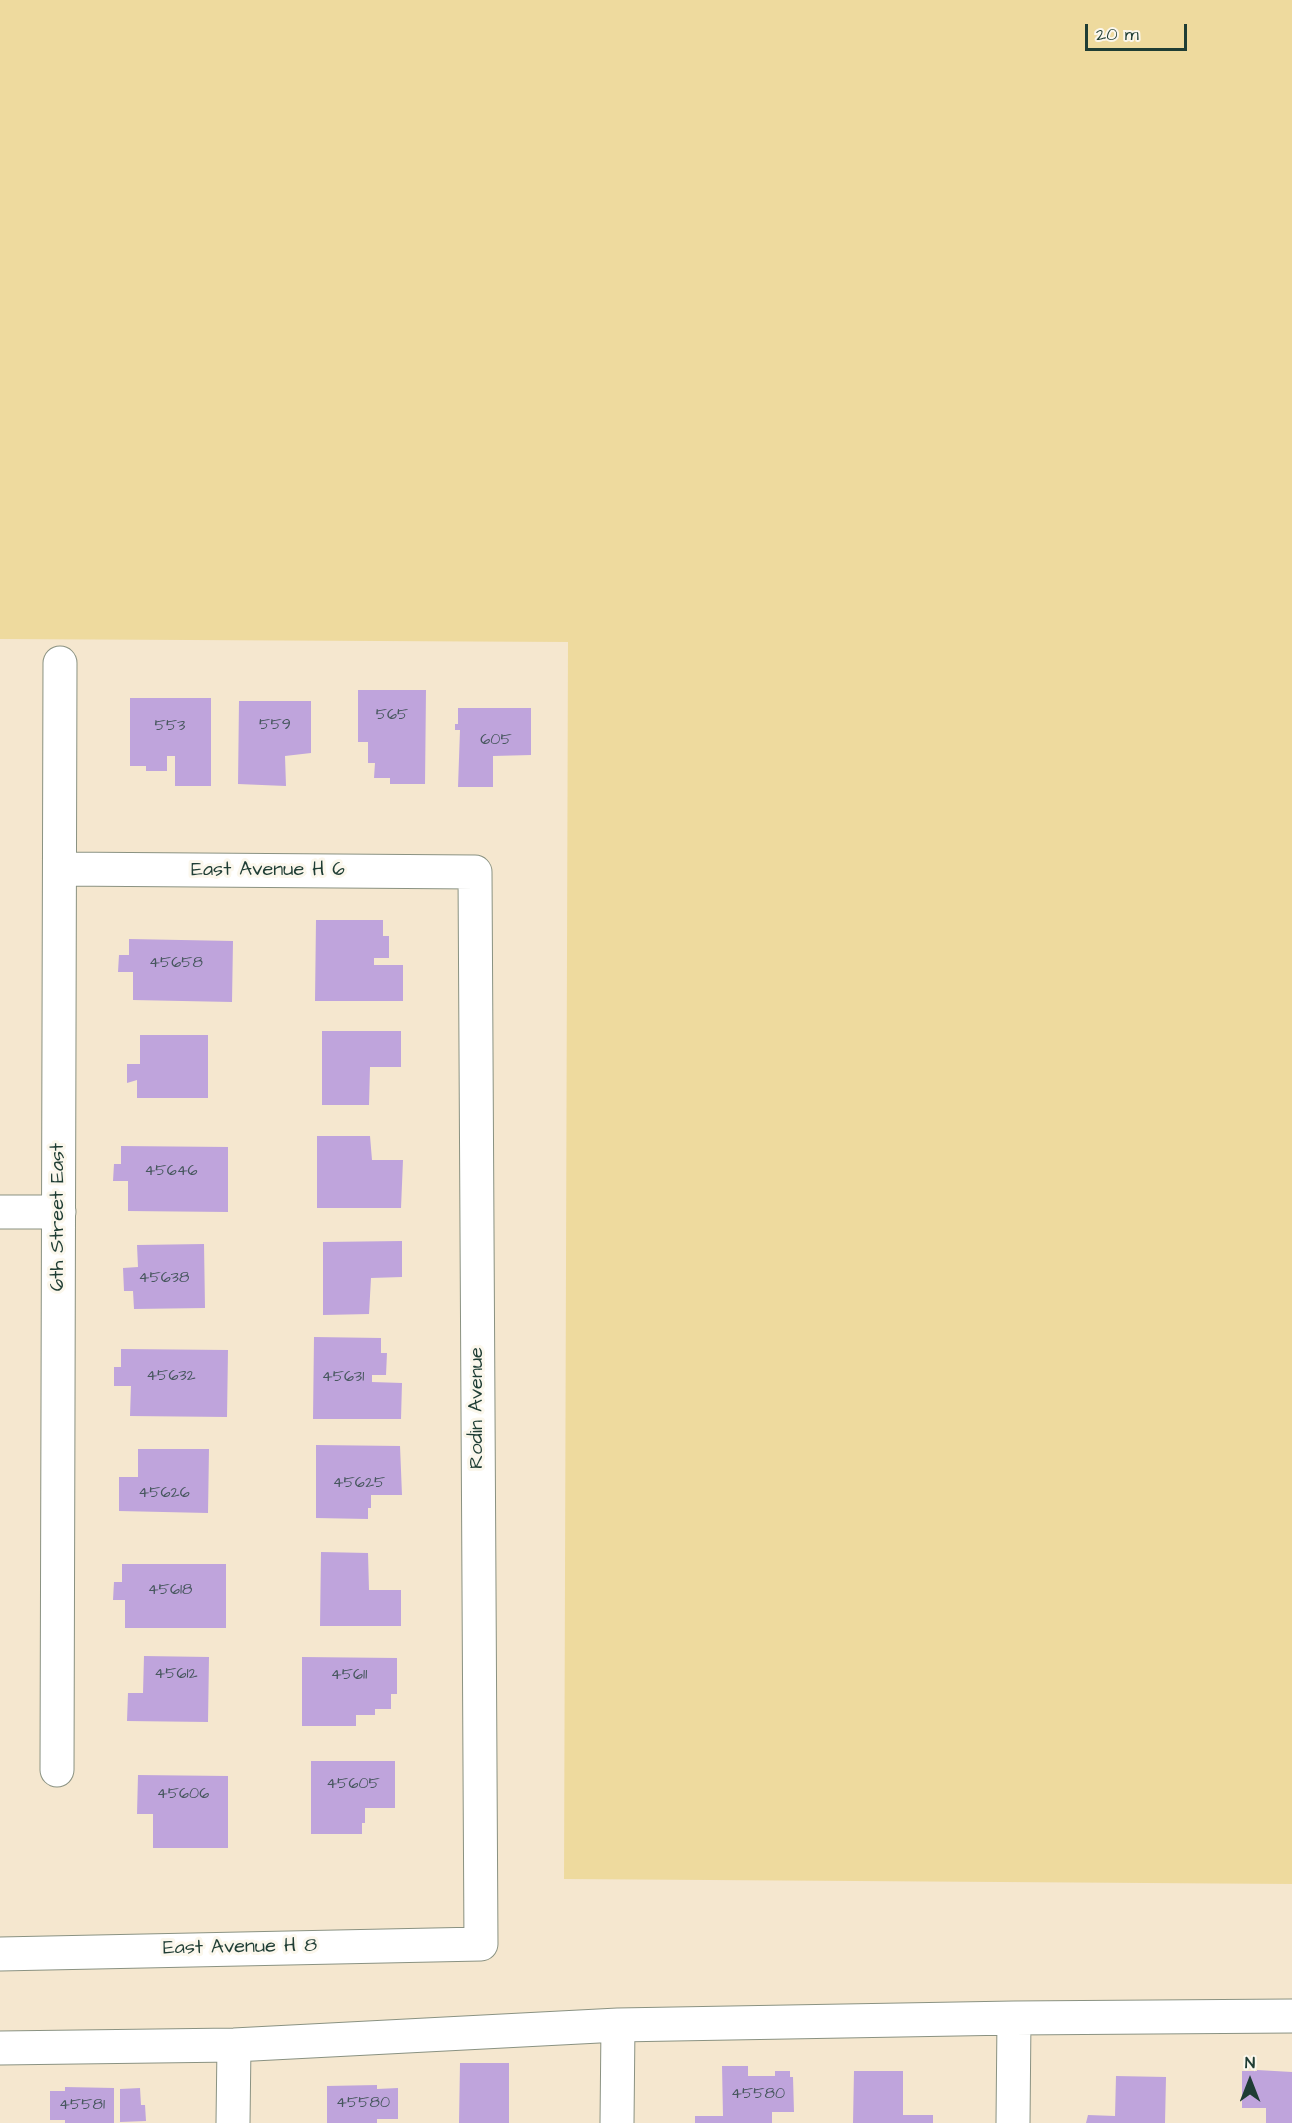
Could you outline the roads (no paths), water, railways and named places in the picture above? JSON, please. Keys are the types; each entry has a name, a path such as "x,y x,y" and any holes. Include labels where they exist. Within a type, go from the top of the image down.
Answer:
{"street":[{"name":"6th Street East","path":"57,1770 60,663"},
{"name":"East Avenue H 6","path":"60,869 476,872"},
{"name":"Rodin Avenue","path":"476,872 481,1944"},
{"path":"0,1212 59,1212"},
{"name":"East Avenue H 8","path":"0,1954 481,1944"},
{"path":"0,2048 234,2045 618,2025 1292,2016"},
{"path":"1013,2123 1014,2018"},
{"path":"617,2123 618,2025"},
{"path":"233,2123 234,2045"}]}
